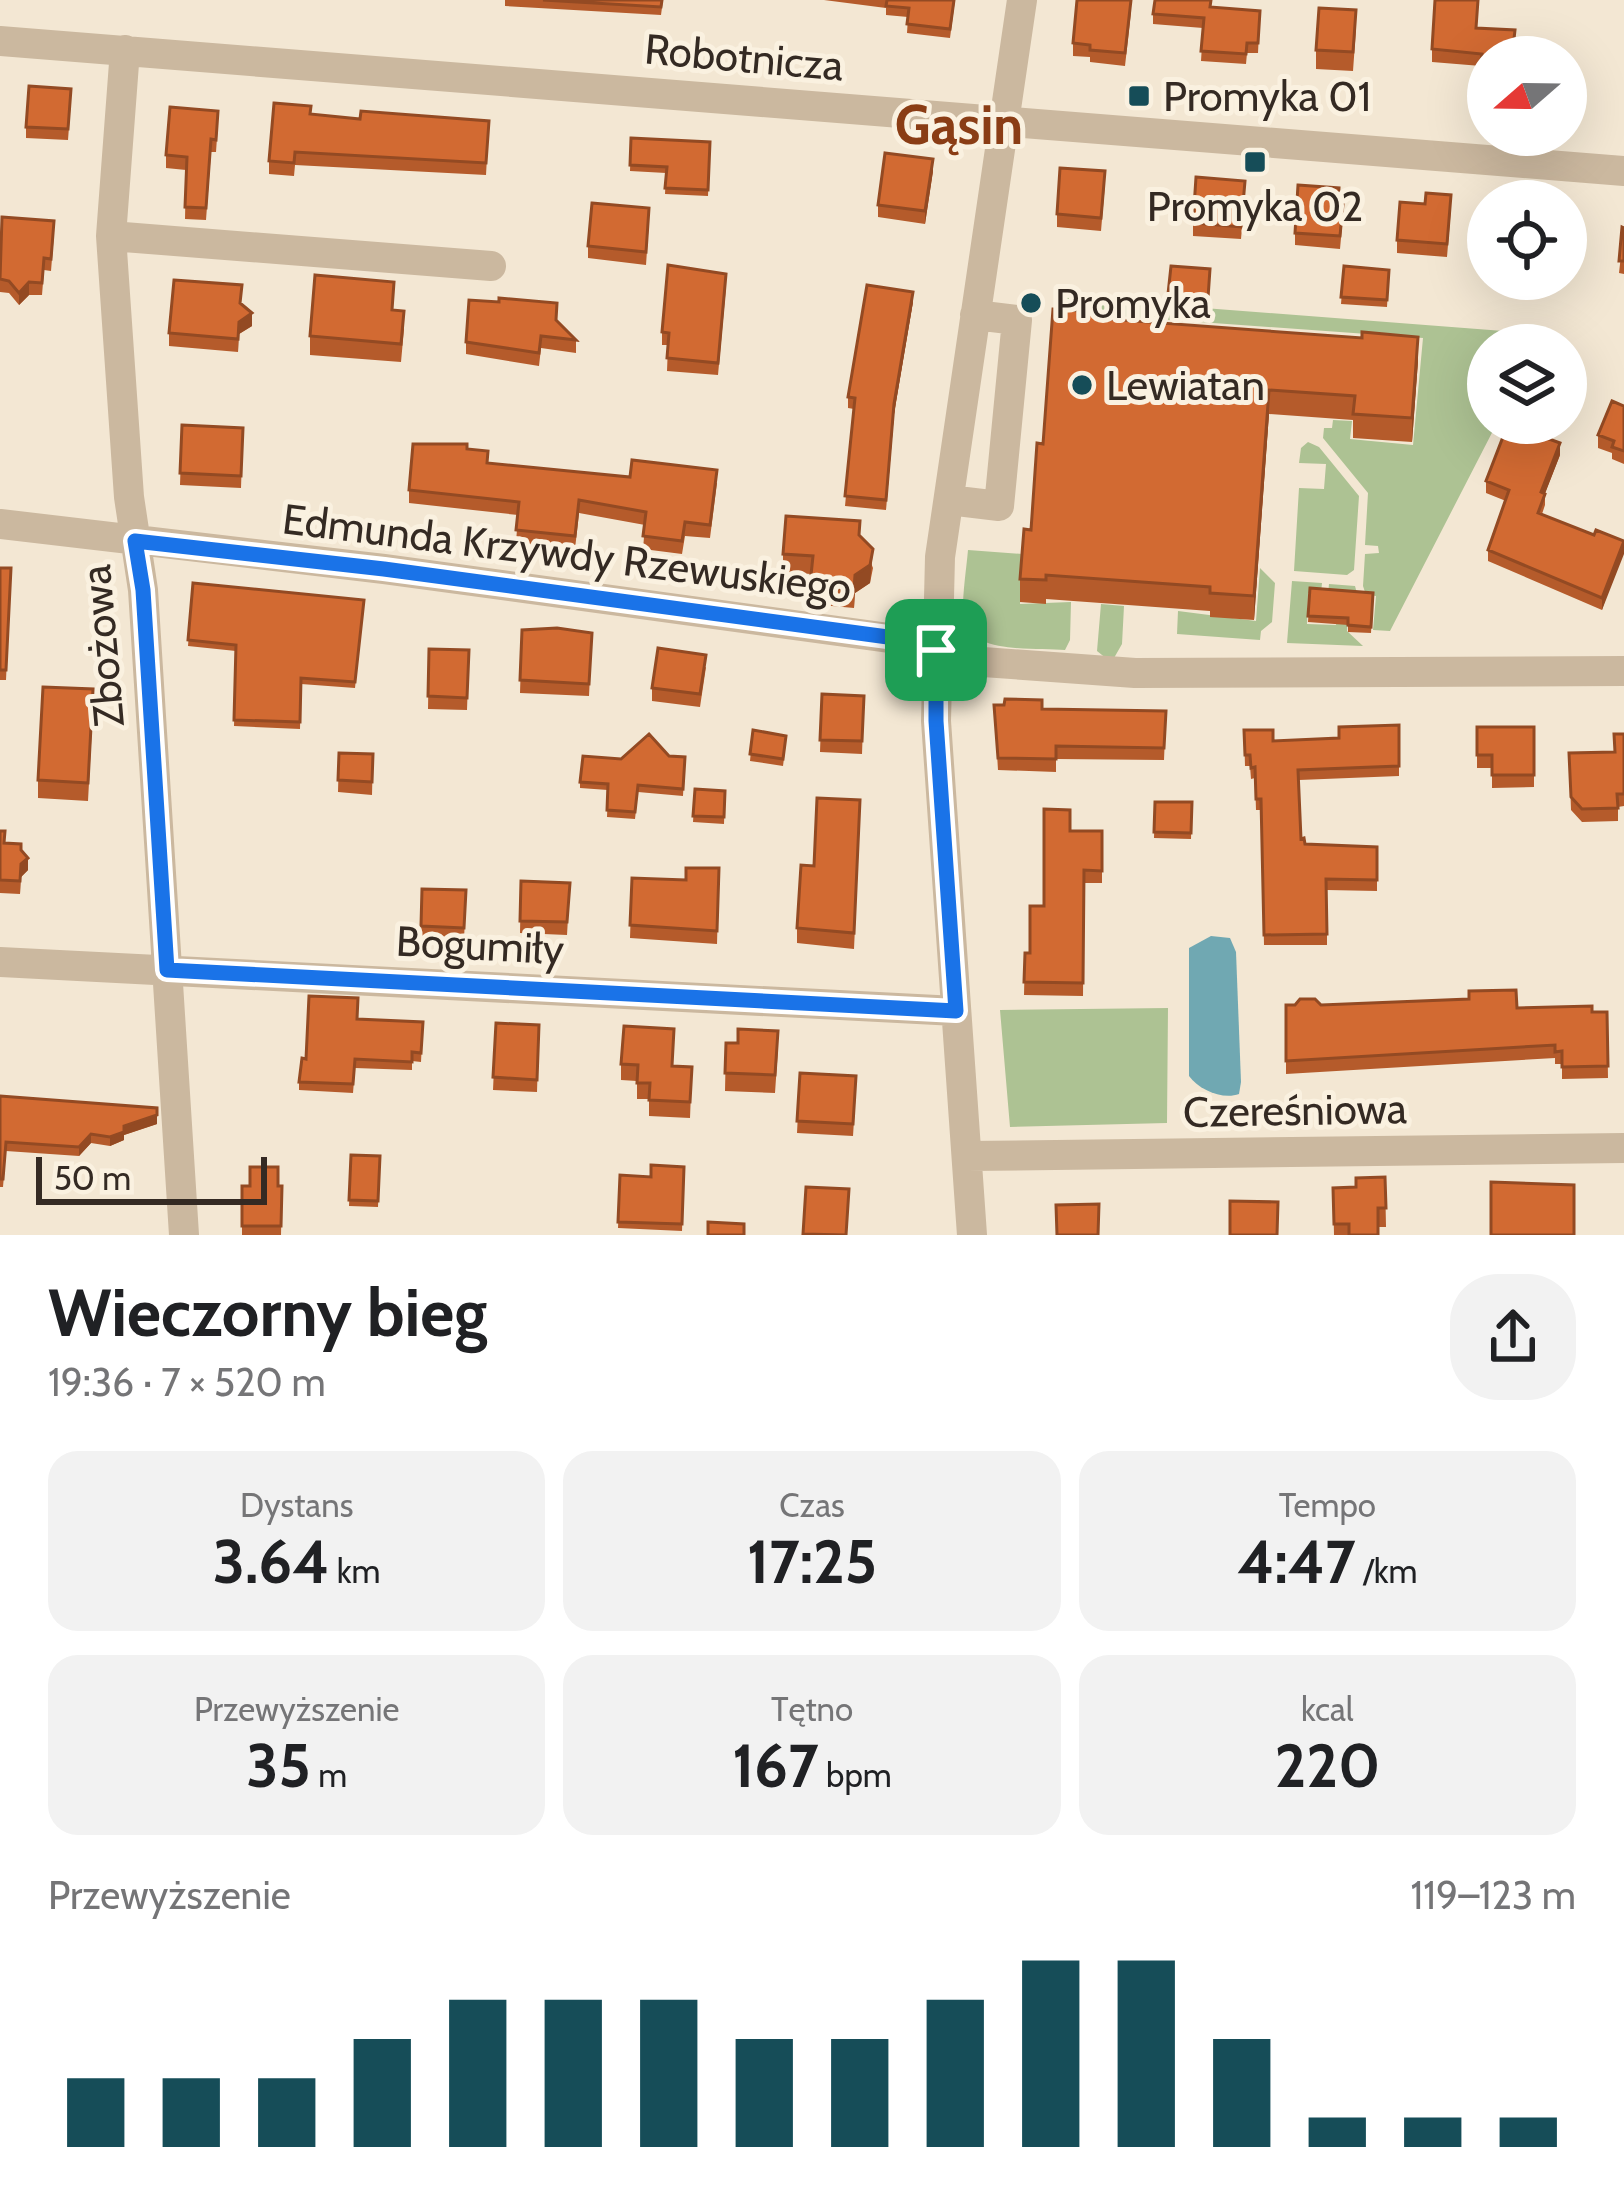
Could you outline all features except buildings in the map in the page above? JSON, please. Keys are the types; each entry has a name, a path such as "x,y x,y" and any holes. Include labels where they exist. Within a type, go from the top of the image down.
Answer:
{"street":[{"path":"972,1235 936,721 936,650 940,556 1022,0"},
{"name":"Robotnicza","path":"0,41 1624,171"},
{"name":"Zbożowa","path":"124,50 111,236 143,590 184,1235"},
{"path":"111,236 491,266"},
{"path":"949,500 999,506 1017,320 975,315"},
{"name":"Edmunda Krzywdy Rzewuskiego","path":"0,524 407,572 910,640 969,662 1208,675 1624,670"},
{"name":"Bogumiły","path":"0,962 956,1011"},
{"name":"Czereśniowa","path":"967,1156 1624,1148"}],"green space":[{"path":"1061,297 1467,328 1467,444 1486,444 1390,631 1373,630 1376,596 1366,595 1363,586 1365,554 1379,553 1378,546 1365,545 1368,493 1323,438 1324,428 1332,428 1333,420 1352,421 1350,439 1413,445 1423,338 1061,312"},
{"path":"1308,442 1319,447 1359,496 1354,570 1347,575 1294,571 1299,488 1324,489 1326,464 1299,463 1301,448"},
{"path":"968,550 1023,554 1020,604 1071,602 1070,640 1065,650 1005,647 967,630 963,610"},
{"path":"1260,568 1275,583 1272,622 1261,631 1260,640 1177,634 1178,611 1256,621"},
{"path":"1292,581 1322,583 1321,593 1308,593 1307,624 1336,625 1338,595 1328,594 1329,584 1355,586 1358,597 1349,597 1347,631 1363,646 1287,643"},
{"path":"1101,604 1124,606 1122,644 1114,658 1097,651"},
{"path":"1168,1008 1167,1123 1010,1127 1000,1010"}],"water":[{"path":"1211,936 1230,938 1236,952 1241,1082 1239,1094 1233,1096 1212,1092 1189,1076 1189,948"}],"place":[{"name":"Promyka 01","path":"1139,96"},
{"name":"Promyka 02","path":"1255,162"},
{"name":"Promyka","path":"1031,303"},
{"name":"Lewiatan","path":"1082,385"}],"district":[{"name":"Gąsin","path":"959,125"}],"route":[{"path":"135,541 384,569 910,640 936,650 936,721 956,1011 167,970 143,590 135,541"}]}
